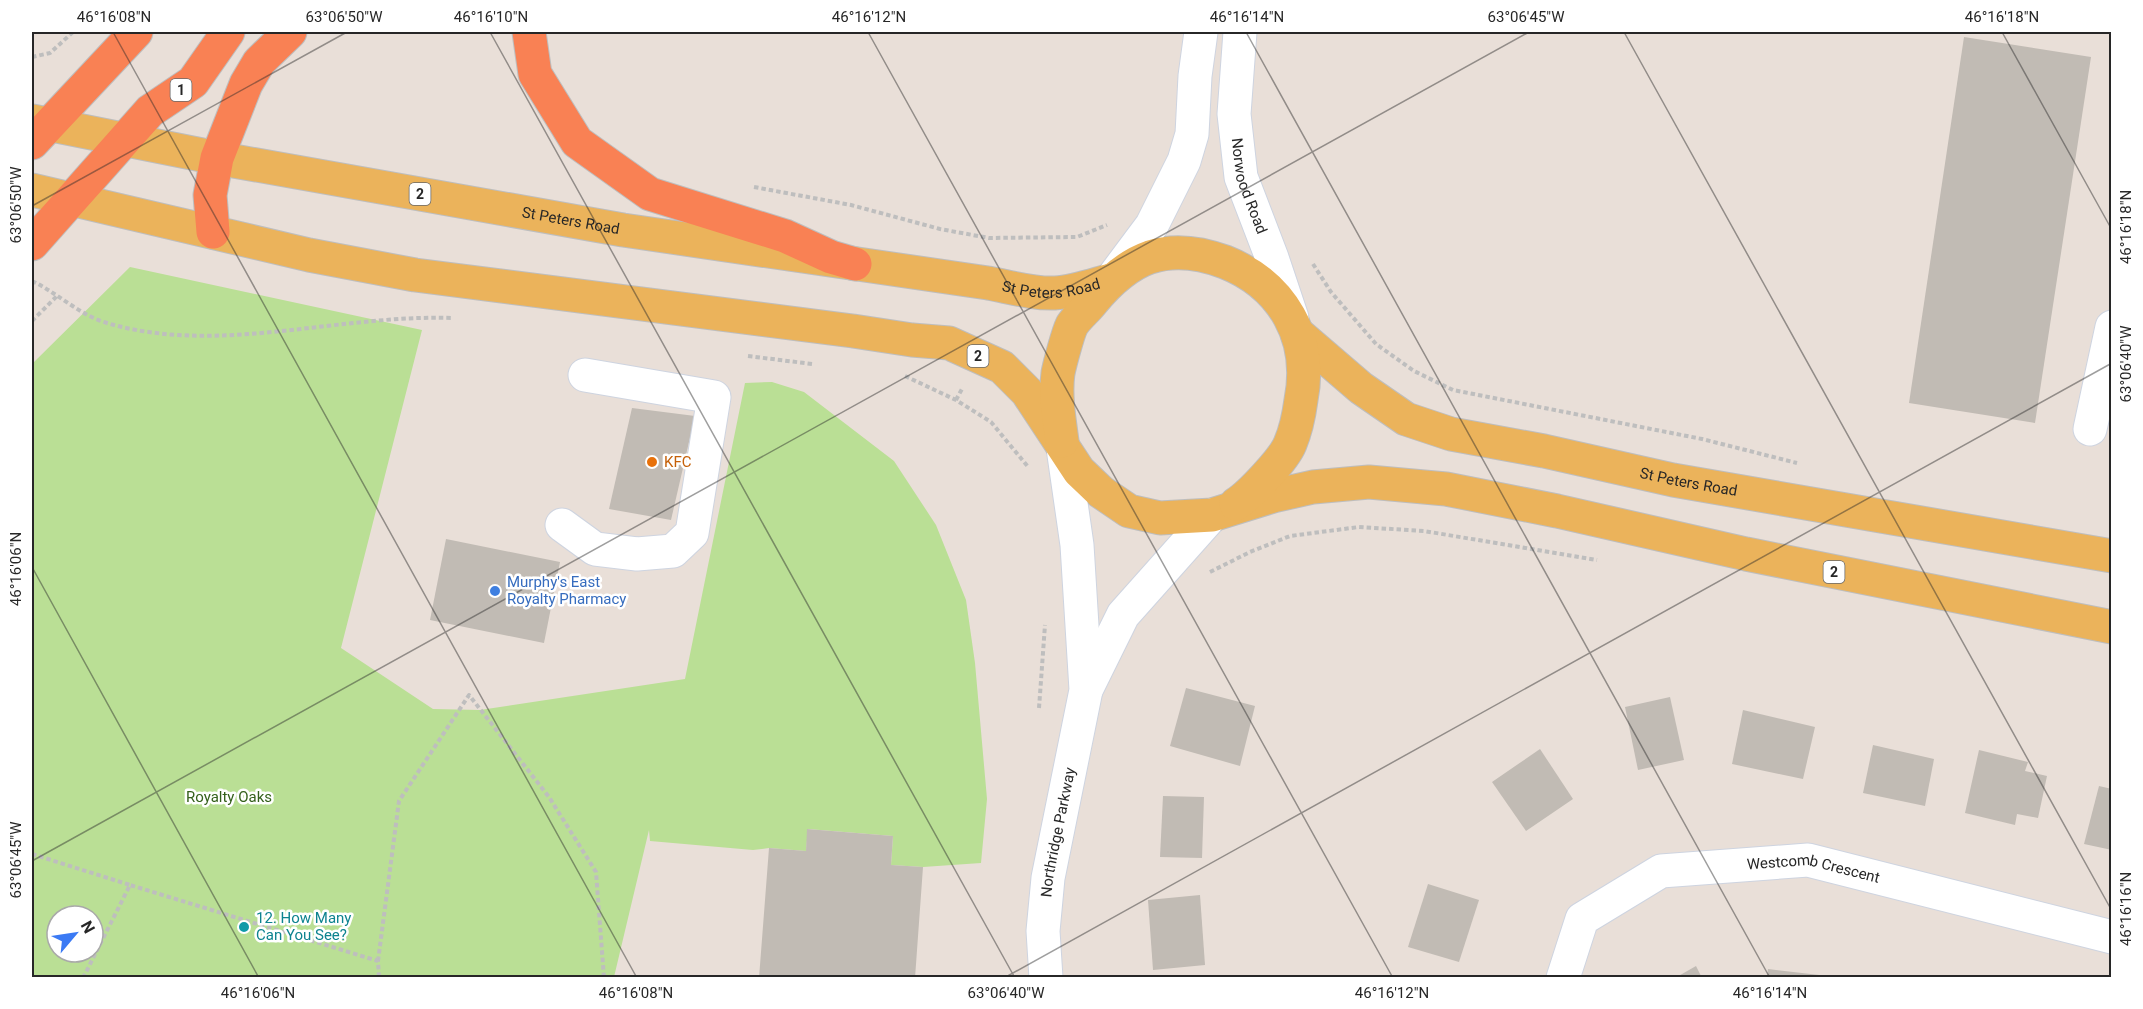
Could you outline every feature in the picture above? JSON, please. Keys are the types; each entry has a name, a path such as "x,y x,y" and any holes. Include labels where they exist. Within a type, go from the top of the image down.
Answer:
{"highway":[{"path":"37,129 136,32"},
{"name":"1","path":"32,244 150,111 193,82 228,32"},
{"path":"213,232 210,195 217,158 250,77 259,62 290,32"},
{"path":"529,32 535,74 577,142 650,194 785,236 831,257 855,264"}],"main road":[{"name":"St Peters Road","path":"37,129 124,140 623,230 1040,292 1056,293 1085,288 1111,280"},
{"path":"32,190 213,232"},
{"name":"2","path":"213,232 309,255 415,275 949,344 1002,367 1027,392 1063,448"},
{"path":"1174,253 1198,253 1232,265 1256,277 1276,296 1289,315 1297,333 1304,366 1303,393 1290,446 1256,487 1238,504 1212,515 1160,518 1129,511 1101,492 1080,471 1063,448 1058,412 1058,374 1072,326 1111,280 1149,258 1174,253"},
{"name":"St Peters Road","path":"1297,333 1361,388 1406,419 1450,434 1544,451 1673,480 2112,556"},
{"name":"2","path":"1212,515 1273,496 1313,487 1369,483 1446,489 1557,511 1746,554 2112,627"}],"street":[{"path":"1111,280 1152,225 1184,161 1192,134 1195,76 1202,32"},
{"name":"Norwood Road","path":"1240,32 1234,114 1241,177 1272,258 1297,333"},
{"path":"2090,429 2112,327"},
{"path":"562,525 595,549 637,554 673,552 692,533 714,397 585,375"},
{"name":"Northridge Parkway","path":"1063,448 1077,545 1086,690"},
{"name":"Northridge Parkway","path":"1046,978 1043,931 1048,878 1086,690 1123,615 1212,515"},
{"name":"Westcomb Crescent","path":"1563,978 1582,920 1661,871 1672,870 1808,860 2112,937"}],"path":[{"path":"32,57 50,53 73,32"},
{"path":"752,187 851,205 940,230 989,238 1077,237 1107,225"},
{"path":"1308,256 1331,292 1376,344 1414,371 1453,390 1702,439 1806,466"},
{"path":"32,281 50,289 57,296 103,322 141,332 198,336 281,331 416,316 462,318"},
{"path":"32,321 57,296"},
{"path":"746,355 814,364"},
{"path":"896,375 907,377 956,400 991,422 1033,473"},
{"path":"956,400 964,386"},
{"path":"1209,573 1250,552 1290,537 1359,527 1424,531 1597,560"},
{"path":"1039,708 1045,622"},
{"path":"379,978 378,961 399,801 469,695 549,796 596,872 604,978"},
{"path":"32,854 378,961"},
{"path":"83,978 130,885"}],"green space":[{"name":"Royalty Oaks","path":"130,267 422,330 341,648 433,709 480,710 685,679 745,383 772,382 804,392 894,461 936,525 966,600 975,663 987,799 981,863 923,867 891,865 893,836 808,829 806,851 769,848 753,850 650,841 649,830 614,977 32,978 32,364"}],"building":[{"path":"1964,37 2091,57 2035,423 1909,403"},
{"name":"KFC","path":"632,408 695,416 671,520 609,509"},
{"name":"Murphy's East Royalty Pharmacy","path":"446,539 560,562 544,643 430,620"},
{"path":"1186,688 1255,706 1240,766 1170,746"},
{"path":"1670,697 1684,760 1638,770 1625,707"},
{"path":"1743,710 1815,727 1803,779 1732,764"},
{"path":"1873,745 1934,759 1925,806 1863,793"},
{"path":"1540,749 1573,799 1526,831 1492,782"},
{"path":"1979,750 2028,762 2025,771 2047,776 2038,818 2017,814 2015,825 1965,813"},
{"path":"2099,786 2112,789 2112,850 2084,844"},
{"path":"1163,796 1204,797 1202,858 1160,857"},
{"path":"807,829 893,836 891,865 923,867 915,978 759,978 769,848 806,851"},
{"path":"1428,884 1479,900 1459,962 1408,947"},
{"path":"1200,895 1205,965 1153,970 1148,900"},
{"path":"1696,966 1702,978 1675,978"},
{"path":"1768,969 1828,976 1827,978 1767,978"}],"place":[{"name":"KFC","path":"652,462"},
{"name":"Murphy's East Royalty Pharmacy","path":"495,591"},
{"name":"12. How Many Can You See?","path":"244,927"}]}
